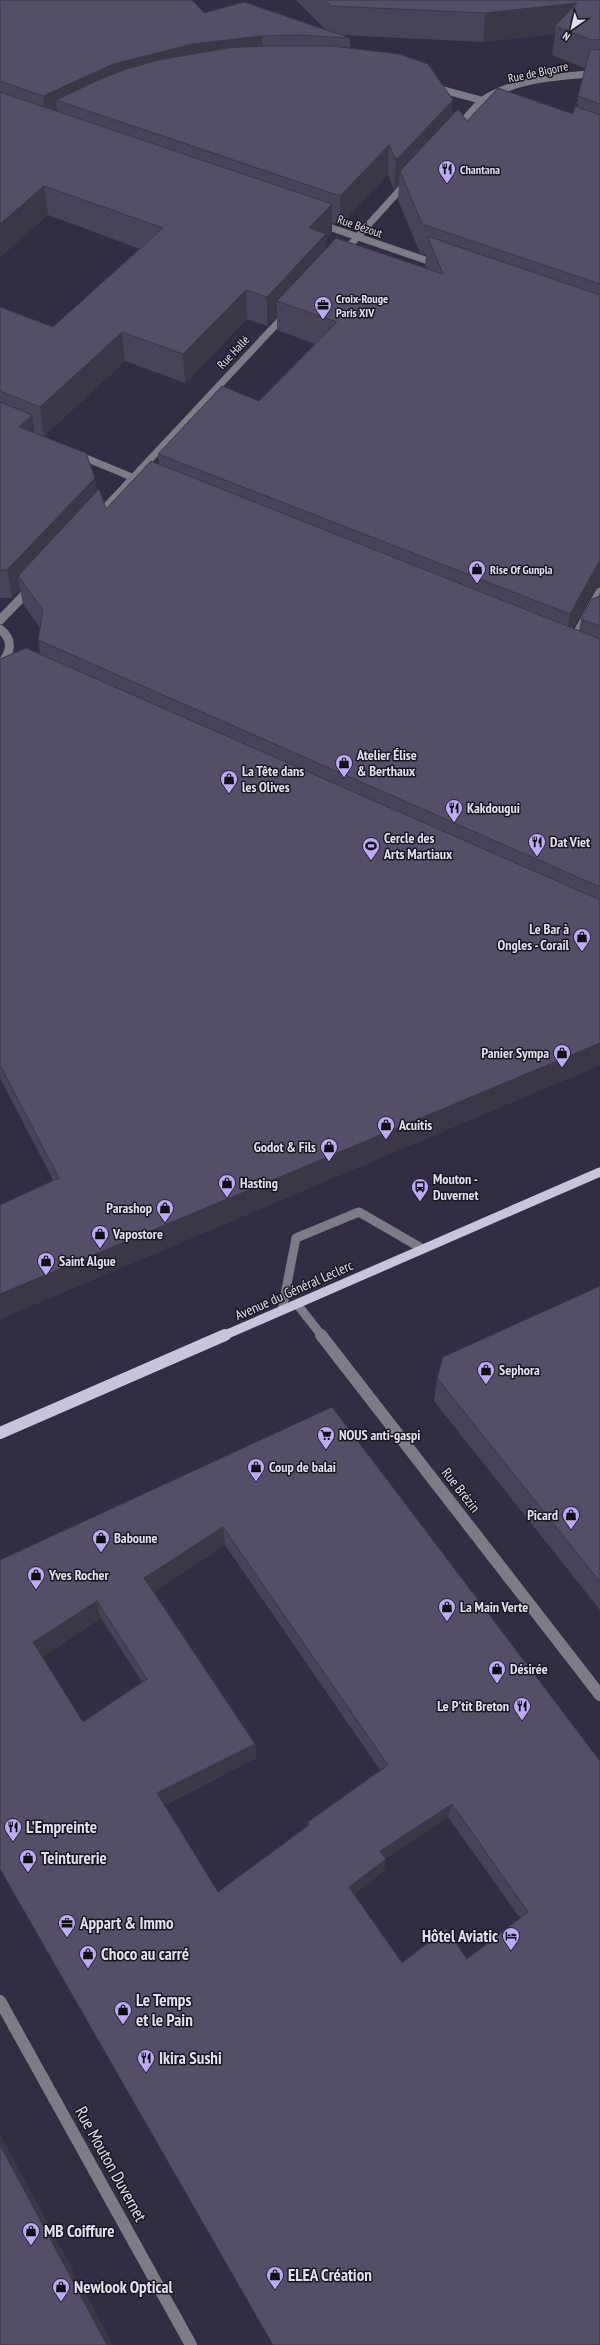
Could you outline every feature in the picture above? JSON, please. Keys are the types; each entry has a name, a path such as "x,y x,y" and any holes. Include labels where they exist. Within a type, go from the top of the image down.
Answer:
{"main road":[{"name":"Avenue du Général Leclerc","path":"0,1433 600,1172"}],"street":[{"name":"Rue de Bigorre","path":"484,100 506,90 555,77 600,73"},
{"path":"427,85 484,100 497,105"},
{"path":"449,136 484,100"},
{"path":"339,257 412,177"},
{"name":"Rue Bézout","path":"313,222 446,267"},
{"name":"Rue Hallé","path":"93,520 290,309"},
{"path":"70,452 146,482"},
{"path":"0,620 36,582"},
{"path":"572,651 583,623 600,592"},
{"path":"583,623 594,618"},
{"path":"0,629 9,638 11,645 6,662"},
{"path":"282,1310 296,1238 359,1212 423,1249"},
{"name":"Rue Brézin","path":"297,1304 600,1695"},
{"name":"Rue Mouton Duvernet","path":"0,2001 191,2345"}],"building":[{"path":"0,0 192,0 204,13 244,2 350,38 298,35 262,36 192,44 113,64 43,96 0,81"},
{"path":"325,0 600,0 600,39 592,40 555,26 577,3 485,13 331,6"},
{"path":"263,46 332,46 399,54 428,64 453,100 396,160 389,145 340,196 56,100 126,69 159,60 228,48"},
{"path":"600,49 600,104 578,96 590,50"},
{"path":"498,88 573,114 575,106 600,115 600,284 422,224 400,171 458,109 467,121"},
{"path":"0,92 332,204 309,228 326,234 267,297 246,290 183,354 122,332 40,407 0,391 0,307 53,327 163,228 44,186 0,224"},
{"path":"427,236 600,295 600,560 570,614 158,454 222,386 259,401 337,322 277,301 336,238 443,274"},
{"path":"0,402 32,415 19,427 86,453 95,478 7,570 0,570"},
{"path":"151,461 600,639 600,887 38,640 43,610 18,576 99,489 106,509"},
{"path":"600,596 600,626 581,619 592,599"},
{"path":"26,648 600,900 600,1043 0,1294 0,1205 59,1178 0,1065 0,659"},
{"path":"600,1286 600,1582 437,1378 443,1357"},
{"path":"332,1407 600,1761 600,2345 273,2345 0,1869 0,1560","holes":["223,1527 388,1765 308,1822 309,1825 218,1892 157,1793 255,1744 144,1578","97,1601 147,1679 83,1722 33,1642","452,1804 528,1912 467,1959 446,1929 402,1963 349,1887 386,1859 380,1851"]},
{"path":"0,2145 107,2345 0,2345"}],"place":[{"name":"Chantana","path":"447,184"},
{"name":"Croix-Rouge Paris XIV","path":"323,320"},
{"name":"Rise Of Gunpla","path":"477,584"},
{"name":"Atelier Élise & Berthaux","path":"344,778"},
{"name":"La Tête dans les Olives","path":"229,794"},
{"name":"Kakdougui","path":"454,823"},
{"name":"Dat Viet","path":"537,857"},
{"name":"Cercle des Arts Martiaux","path":"371,861"},
{"name":"Le Bar à Ongles - Corail","path":"582,952"},
{"name":"Panier Sympa","path":"562,1068"},
{"name":"Acuitis","path":"386,1140"},
{"name":"Godot & Fils","path":"329,1162"},
{"name":"Hasting","path":"227,1198"},
{"name":"Mouton - Duvernet","path":"420,1202"},
{"name":"Parashop","path":"165,1223"},
{"name":"Vapostore","path":"100,1249"},
{"name":"Saint Algue","path":"46,1276"},
{"name":"Sephora","path":"486,1385"},
{"name":"NOUS anti-gaspi","path":"326,1450"},
{"name":"Coup de balai","path":"256,1482"},
{"name":"Picard","path":"571,1530"},
{"name":"Baboune","path":"101,1553"},
{"name":"Yves Rocher","path":"36,1590"},
{"name":"La Main Verte","path":"447,1622"},
{"name":"Désirée","path":"497,1684"},
{"name":"Le P'tit Breton","path":"522,1721"},
{"name":"L'Empreinte","path":"13,1842"},
{"name":"Teinturerie","path":"28,1873"},
{"name":"Appart & Immo","path":"67,1938"},
{"name":"Hôtel Aviatic","path":"511,1951"},
{"name":"Choco au carré","path":"88,1969"},
{"name":"Le Temps et le Pain","path":"123,2025"},
{"name":"Ikira Sushi","path":"146,2073"},
{"name":"MB Coiffure","path":"31,2246"},
{"name":"ELEA Création","path":"275,2290"},
{"name":"Newlook Optical","path":"61,2302"}]}
